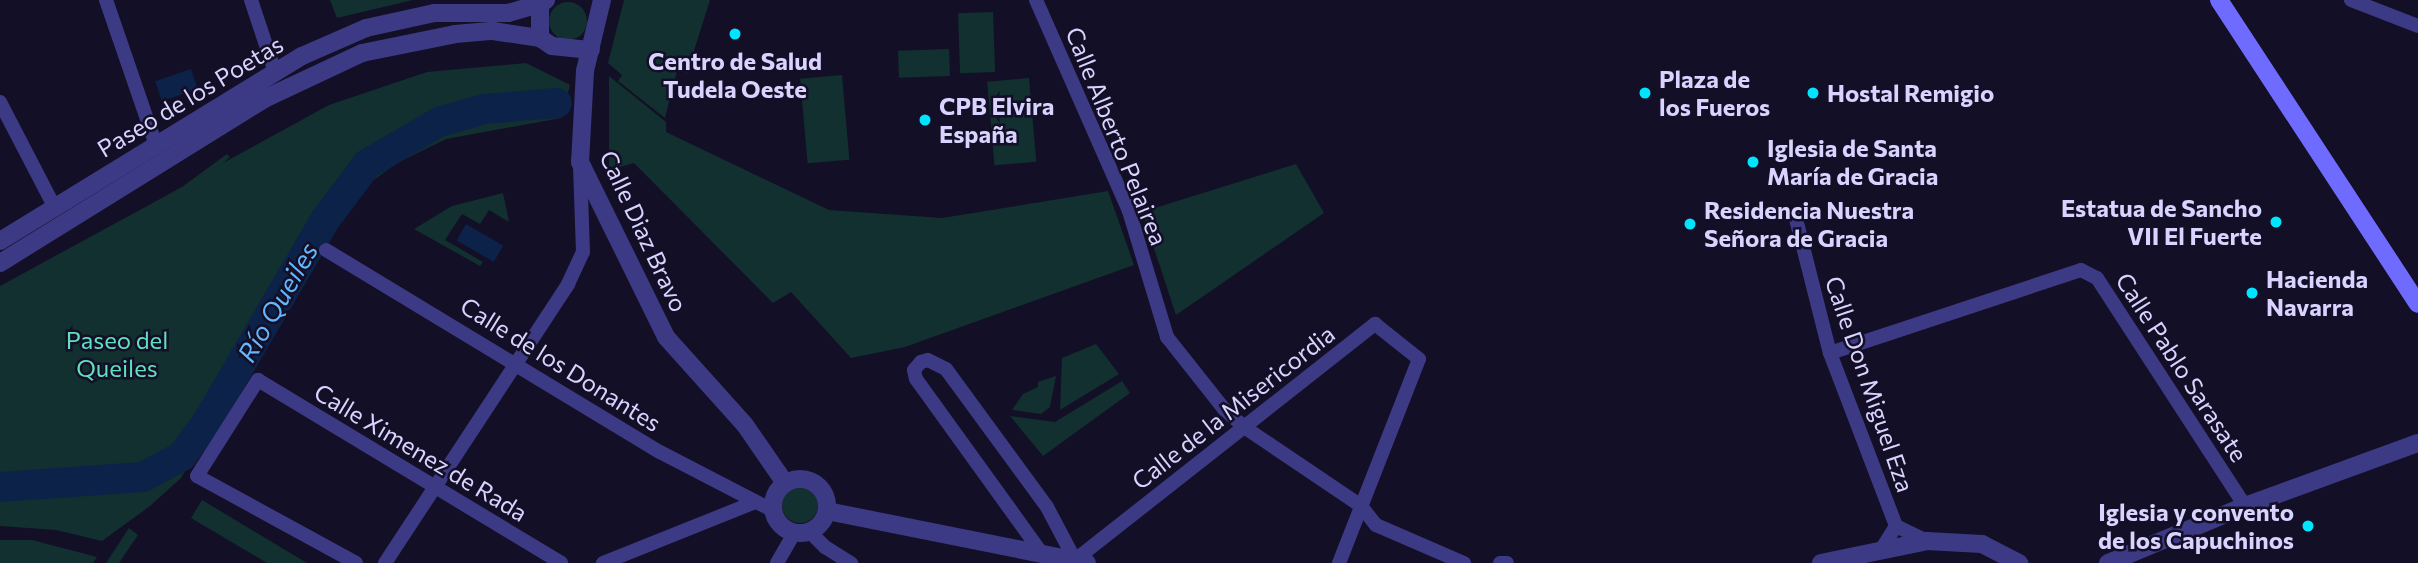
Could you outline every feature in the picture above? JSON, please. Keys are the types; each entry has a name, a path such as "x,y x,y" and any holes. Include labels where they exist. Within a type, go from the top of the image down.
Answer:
{"main road":[{"path":"2219,0 2418,304"}],"street":[{"path":"106,0 156,145"},
{"path":"251,0 274,69"},
{"name":"Calle Diaz Bravo","path":"602,0 583,86 580,162 666,337 745,425 785,483"},
{"name":"Calle Alberto Pelairea","path":"1036,0 1129,211 1167,337 1224,408 1244,427 1361,506 1377,525 1464,563"},
{"path":"2351,0 2418,26"},
{"name":"Paseo de los Poetas","path":"0,241 274,69 366,28 434,13 509,13 543,2 541,38"},
{"name":"Paseo de los Poetas","path":"0,263 264,99 362,53 454,33 493,31 541,38 552,46 591,50"},
{"path":"0,102 55,208"},
{"path":"384,563 568,284 583,251 580,162"},
{"name":"Calle Don Miguel Eza","path":"1795,215 1830,353 1896,526 1927,541"},
{"name":"Calle de los Donantes","path":"326,250 516,362 660,452 774,512"},
{"name":"Calle Pablo Sarasate","path":"1830,353 2081,270 2097,278 2245,506"},
{"name":"Calle de la Misericordia","path":"1081,562 1244,427 1376,324 1419,359 1361,506"},
{"path":"1050,558 916,379 914,370 921,362 928,360 946,369 1048,508 1081,562"},
{"name":"Calle Ximenez de Rada","path":"356,563 197,476 258,380 561,563"},
{"path":"2108,563 2245,506 2418,443"},
{"path":"827,511 825,494 811,481 785,483 775,496 774,512 781,525 802,531 851,563"},
{"path":"603,563 753,503"},
{"path":"1339,563 1361,506"},
{"path":"777,563 802,531 827,511"},
{"path":"827,511 1050,558 1081,562"},
{"name":"Calle Don Miguel Eza","path":"1881,550 1896,526"},
{"path":"1821,563 1927,541 1982,544 2019,563"},
{"path":"1500,563 1507,563"}],"green space":[{"path":"330,0 413,0 337,18"},
{"path":"624,0 710,0 687,73 677,71 665,118 618,81 622,75 608,63"},
{"path":"568,2 581,8 587,21 581,34 568,40 555,34 549,21 555,8"},
{"path":"993,12 995,72 960,73 958,13"},
{"path":"949,49 950,76 899,78 898,51"},
{"name":"Paseo del Queiles","path":"526,63 570,85 561,118 446,139 397,163 360,190 329,229 276,328 247,362 181,478 150,506 102,541 56,530 0,526 0,286 182,187 227,154 230,157 223,163 329,105 427,72"},
{"path":"842,75 849,160 808,163 800,79"},
{"path":"609,76 666,122 666,132 829,210 942,218 1108,191 1134,265 905,347 851,358 791,292 773,303 634,163 609,170"},
{"path":"1029,78 1036,162 994,165 987,82"},
{"path":"1296,164 1324,213 1176,315 1142,212"},
{"path":"503,193 509,222 489,210 480,224 462,214 445,240 483,262 480,266 414,229 452,206"},
{"path":"1096,344 1119,374 1060,410 1062,358"},
{"path":"1056,376 1050,407 1041,414 1012,410 1023,394 1038,387 1038,382"},
{"path":"1122,381 1130,393 1043,456 1010,416 1055,422"},
{"path":"800,487 813,492 818,505 813,518 800,523 787,518 782,505 787,492"},
{"path":"202,500 307,563 267,563 191,518"},
{"path":"129,528 138,535 119,563 106,563"},
{"path":"0,540 32,540 97,557 93,563 0,563"}],"water":[{"path":"191,69 198,89 162,101 155,81"},
{"path":"466,224 503,245 494,262 456,240"}],"waterway":[{"name":"Río Queiles","path":"0,487 143,477 182,456 207,422 325,220 367,164 439,122 484,109 557,103"}],"place":[{"name":"Centro de Salud Tudela Oeste","path":"735,34"},
{"name":"Plaza de los Fueros","path":"1645,93"},
{"name":"Hostal Remigio","path":"1813,93"},
{"name":"CPB Elvira España","path":"925,120"},
{"name":"Iglesia de Santa María de Gracia","path":"1753,162"},
{"name":"Estatua de Sancho VII El Fuerte","path":"2276,222"},
{"name":"Residencia Nuestra Señora de Gracia","path":"1690,224"},
{"name":"Hacienda Navarra","path":"2252,293"},
{"name":"Iglesia y convento de los Capuchinos","path":"2308,526"}]}
